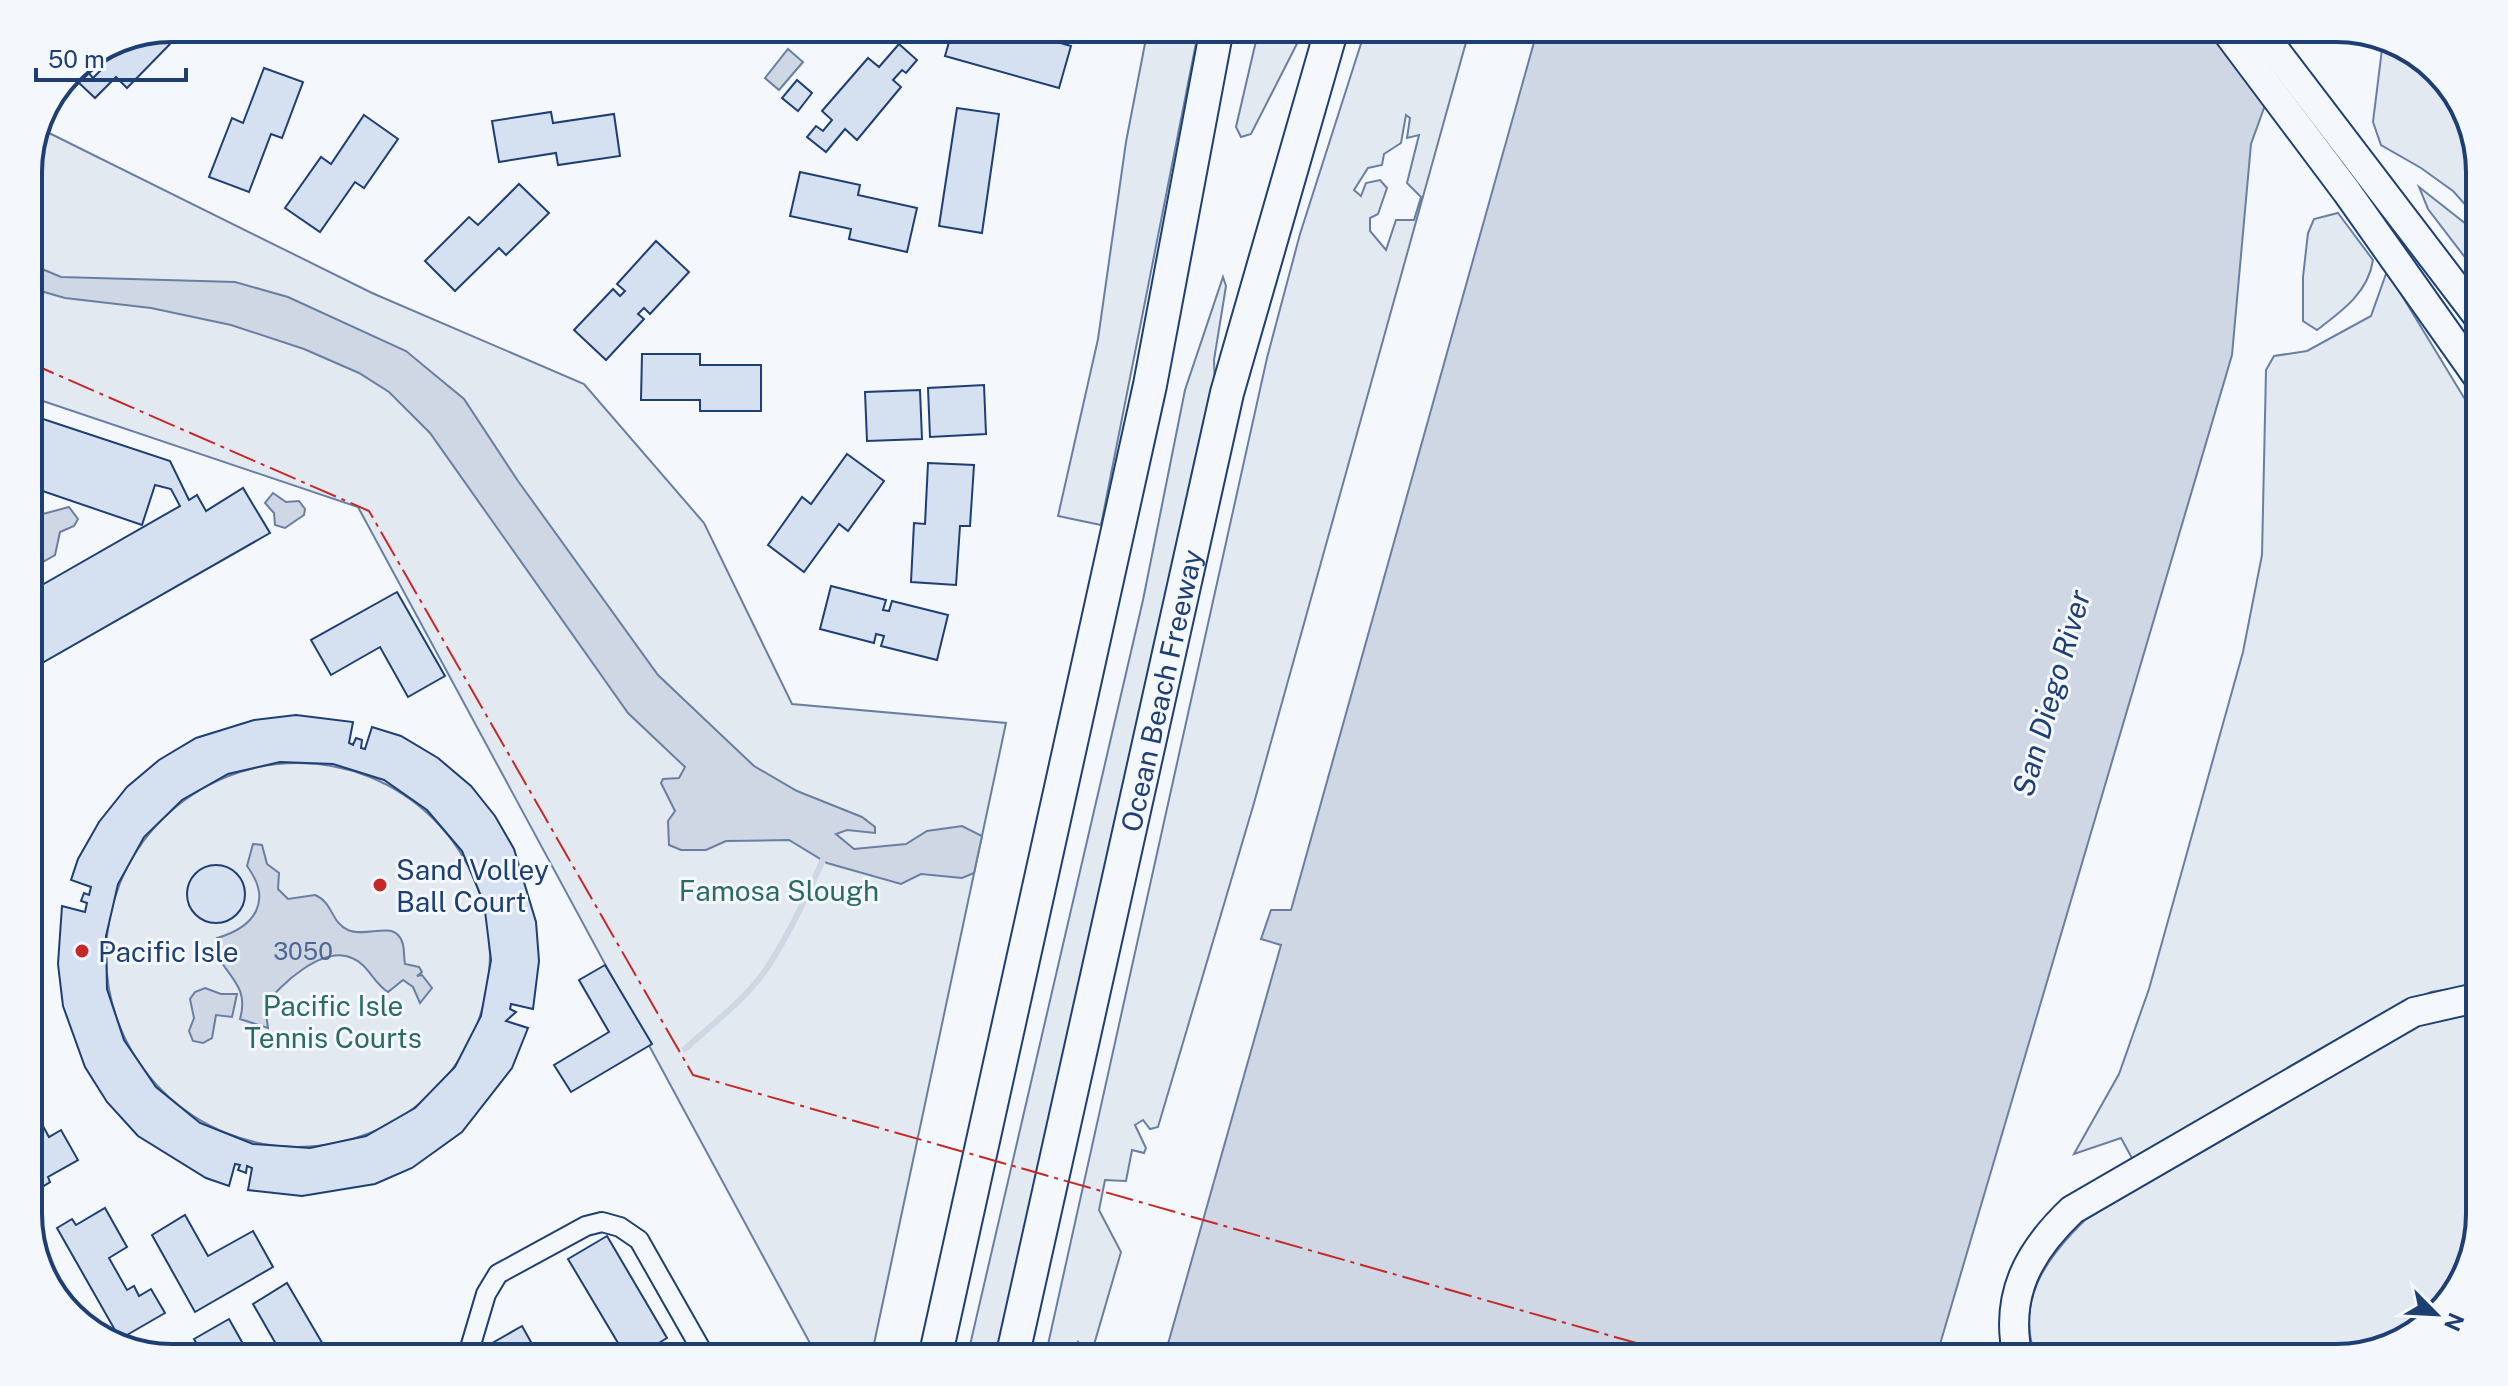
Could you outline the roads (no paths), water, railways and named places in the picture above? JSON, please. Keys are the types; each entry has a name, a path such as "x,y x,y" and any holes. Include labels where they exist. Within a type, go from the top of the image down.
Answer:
{"highway":[{"path":"938,1344 1150,385 1214,42"},
{"name":"Ocean Beach Freeway","path":"1015,1344 1227,393 1328,42"}],"main road":[{"path":"2234,42 2466,361"},
{"path":"2268,42 2329,125 2466,299"},
{"path":"2016,1344 2013,1318 2023,1272 2044,1237 2072,1210 2414,1012 2466,1000"}],"street":[{"path":"471,1344 486,1294 498,1274 586,1226 602,1222 620,1227 639,1240 698,1344"}],"water":[{"name":"San Diego River","path":"1534,42 2288,42 2251,144 2232,355 1940,1344 1168,1344 1281,945 1261,939 1271,910 1291,910"},
{"path":"788,49 803,62 779,90 765,78"},
{"path":"42,269 61,277 235,282 288,297 406,351 464,399 518,481 658,675 754,766 797,791 862,817 875,827 875,833 847,830 836,834 854,849 906,844 927,831 962,826 982,836 974,873 962,878 921,874 901,884 827,863 789,840 726,841 706,850 681,850 669,845 668,821 675,811 661,783 663,779 679,778 685,767 628,713 430,433 389,392 359,373 304,349 231,325 151,308 65,298 42,291"},
{"path":"273,493 286,502 299,501 305,509 304,515 285,528 275,525 274,513 265,503"},
{"path":"69,507 78,519 74,526 60,532 55,555 42,562 42,514"},
{"path":"253,844 262,845 267,864 279,873 278,889 288,899 315,895 325,902 338,923 348,930 397,934 403,944 405,964 419,967 422,972 417,976 422,975 432,988 420,1003 413,987 403,980 388,992 358,961 341,955 315,962 280,988 265,1006 268,1028 240,1019 241,994 219,959 222,948 217,938 241,927 256,911 259,890 247,866"},
{"path":"205,988 221,994 237,994 232,1017 216,1015 212,1038 203,1043 193,1041 189,1031 194,1018 190,999 195,992"}],"waterway":[{"path":"685,1049 762,975 788,932 826,853"}],"place":[{"name":"Sand Volley Ball Court","path":"380,885"},
{"name":"Pacific Isle","path":"82,951"}],"park label":[{"name":"Famosa Slough","path":"779,890"},
{"name":"Pacific Isle Tennis Courts","path":"333,1021"}]}
